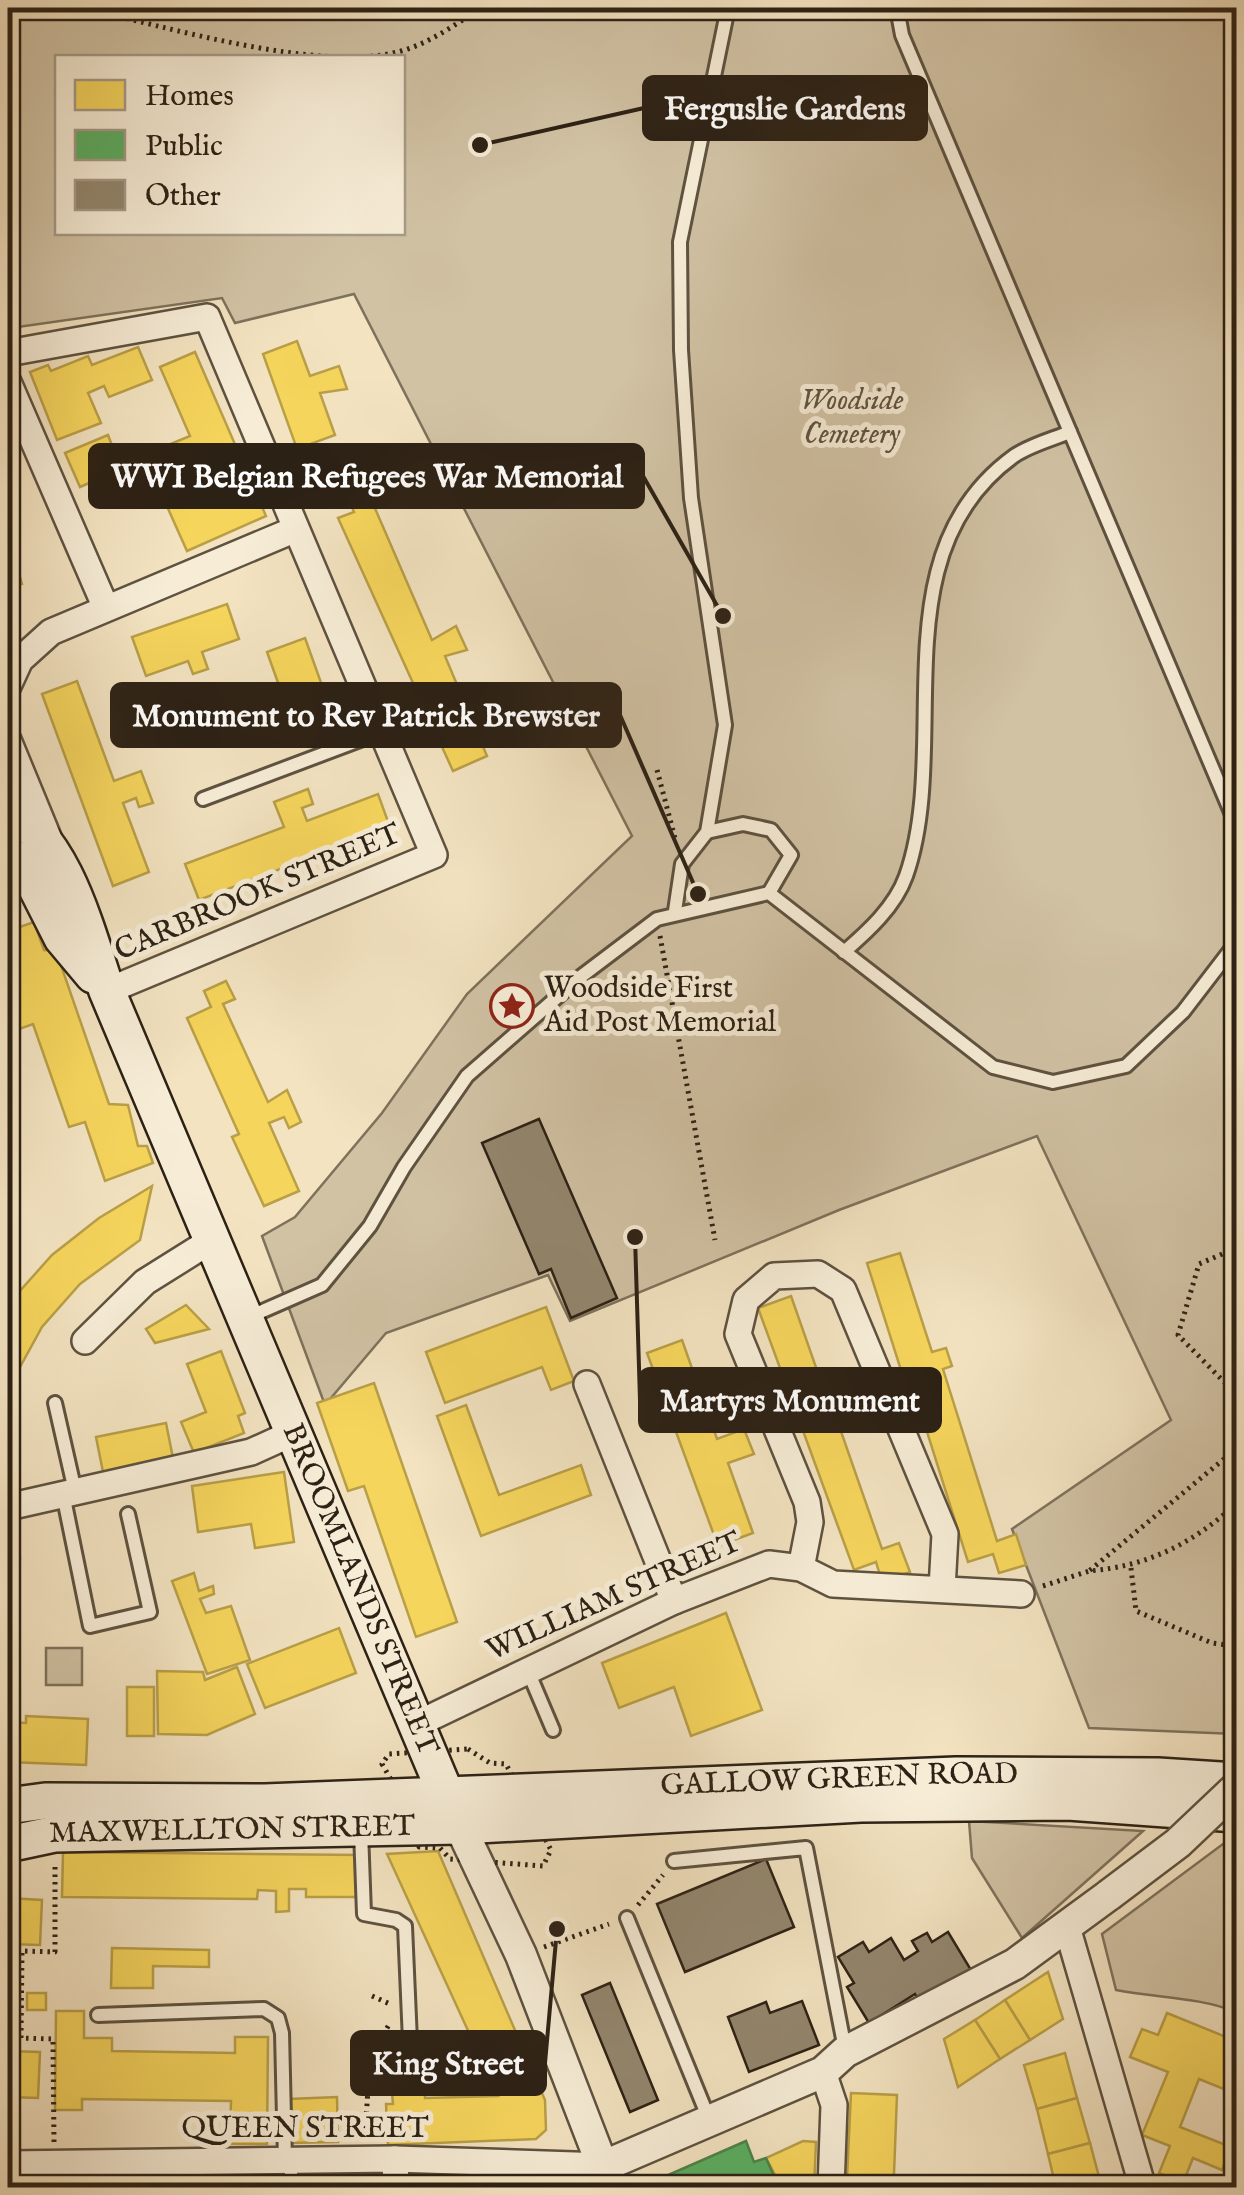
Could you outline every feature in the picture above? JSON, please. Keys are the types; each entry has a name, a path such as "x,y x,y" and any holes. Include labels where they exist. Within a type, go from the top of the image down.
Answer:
{"main road":[{"name":"BROOMLANDS STREET","path":"8,812 38,835 57,860 106,991 460,1826"},
{"name":"BROOMLANDS STREET","path":"8,854 26,867 62,938 106,991"},
{"name":"GALLOW GREEN ROAD","path":"445,1793 956,1775 1158,1776 1236,1785"},
{"name":"MAXWELLTON STREET","path":"8,1806 44,1801 265,1802 445,1793"},
{"name":"GALLOW GREEN ROAD","path":"460,1826 918,1802 1068,1802 1236,1814"},
{"name":"MAXWELLTON STREET","path":"8,1844 55,1834 460,1826"}],"street":[{"path":"8,353 207,317 384,731"},
{"path":"8,382 106,608"},
{"path":"10,680 20,660 51,632 296,529"},
{"name":"CARBROOK STREET","path":"106,991 434,855 384,731"},
{"name":"BROOMLANDS STREET","path":"8,740 57,860"},
{"path":"85,1341 145,1282 212,1240"},
{"path":"801,1568 810,1522 807,1502 738,1334 746,1300 774,1276 818,1274 843,1290 945,1534 942,1589"},
{"path":"587,1384 674,1601"},
{"path":"8,1507 251,1452 292,1433"},
{"name":"WILLIAM STREET","path":"417,1724 527,1668 674,1601 769,1564 801,1568 833,1584 1021,1594"},
{"path":"607,2177 834,2062 1014,1964 1178,1844 1236,1785"},
{"name":"BROOMLANDS STREET","path":"460,1826 521,1955 607,2177"},
{"path":"1067,1927 1143,2188"},
{"path":"831,2188 834,2062"},
{"path":"395,2159 396,2188"},
{"name":"QUEEN STREET","path":"8,2164 395,2159 607,2177"}],"lane":[{"path":"675,911 682,864 707,832 725,724 691,498 681,350 680,242 728,8"},
{"path":"896,8 902,35 1236,824"},
{"path":"844,952 873,927 905,878 918,816 928,631 939,555 977,495 1015,455 1070,432"},
{"path":"203,799 384,731"},
{"path":"707,832 743,824 771,830 791,854 769,893"},
{"path":"246,1318 322,1285 370,1226 404,1166 467,1076 578,978 657,918 675,911 769,893 993,1067 1053,1082 1126,1066 1183,1012 1236,943"},
{"path":"55,1403 90,1626 150,1612 128,1514"},
{"path":"527,1668 553,1730"},
{"path":"361,1828 364,1914 396,1920 404,1926 410,2041"},
{"path":"674,1861 806,1848 834,2062"},
{"path":"627,1918 710,2122"},
{"path":"98,2015 264,2010 278,2018 291,2188"}],"path":[{"path":"82,8 222,38 345,55"},
{"path":"376,55 400,52 438,36 482,8"},
{"path":"657,770 682,864"},
{"path":"657,918 716,1240"},
{"path":"1236,1248 1199,1264 1178,1335 1234,1392 1236,1405"},
{"path":"1088,1571 1236,1449"},
{"path":"1021,1594 1088,1571 1130,1568 1200,1538 1236,1504"},
{"path":"1130,1568 1136,1610 1212,1643 1236,1646"},
{"path":"54,2163 53,2038 21,2038 22,1952 54,1952 55,1834"},
{"path":"521,1955 627,1918 674,1861"},
{"path":"365,2159 370,2057 398,2008 372,1996"},
{"path":"1189,2188 1236,2173"}],"green space":[{"name":"Woodside Cemetery","path":"8,8 1236,8 1236,1734 1089,1728 1012,1529 1171,1420 1037,1136 839,1210 570,1321 548,1275 386,1333 325,1405 262,1236 295,1217 382,1113 467,994 632,836 354,294 235,323 222,298 18,327 8,322"},
{"path":"46,1648 82,1648 82,1685 46,1685"},
{"path":"969,1821 1143,1831 1022,1938 972,1858"},
{"path":"1231,1838 1236,1839 1236,2012 1193,2001 1116,1990 1102,1934"}],"building: Homes":[{"path":"297,341 310,376 339,366 347,389 320,393 335,435 297,449 263,354"},
{"path":"138,347 152,380 109,397 104,386 88,393 101,423 57,440 30,372 48,365 51,371 88,356 92,365"},
{"path":"195,352 266,516 187,551 144,455 190,436 160,367"},
{"path":"108,435 121,469 80,487 65,453"},
{"path":"375,480 384,502 374,506 432,640 456,626 467,650 445,656 487,756 453,771 338,518 354,512 346,493"},
{"path":"8,535 22,584 8,589"},
{"path":"227,604 239,639 202,652 208,669 193,674 188,661 146,676 132,637"},
{"path":"305,638 339,733 305,746 292,712 264,722 256,700 281,691 267,652"},
{"path":"77,681 114,781 141,771 153,803 139,807 136,798 123,803 149,872 113,886 42,694"},
{"path":"308,789 313,804 302,808 307,821 378,794 390,827 199,900 185,864 284,827 274,802"},
{"path":"34,922 44,950 56,951 109,1104 128,1105 138,1146 147,1146 153,1163 105,1181 85,1122 69,1127 33,1024 8,1033 8,931"},
{"path":"226,981 235,999 223,1004 268,1102 287,1090 301,1122 289,1128 284,1117 269,1123 299,1191 264,1206 232,1137 239,1134 187,1018 211,1007 204,991"},
{"path":"152,1186 140,1240 80,1284 42,1327 8,1389 10,1302 52,1255 99,1218"},
{"path":"900,1253 932,1352 946,1348 952,1366 943,1369 997,1541 1016,1534 1026,1565 999,1573 993,1554 968,1562 912,1384 906,1386 867,1263"},
{"path":"791,1296 826,1396 855,1386 864,1410 837,1420 882,1549 899,1543 910,1572 882,1582 876,1562 854,1570 758,1308"},
{"path":"186,1305 209,1329 155,1343 146,1329"},
{"path":"546,1307 574,1381 551,1390 542,1367 445,1403 426,1352"},
{"path":"682,1340 717,1439 744,1429 754,1454 728,1463 753,1533 718,1546 647,1353"},
{"path":"221,1351 245,1413 238,1416 244,1433 194,1453 181,1422 206,1412 187,1364"},
{"path":"374,1383 457,1622 416,1637 364,1486 348,1491 317,1403"},
{"path":"466,1405 499,1495 581,1465 591,1495 481,1536 437,1416"},
{"path":"8,1413 14,1413 12,1474 8,1474"},
{"path":"166,1423 173,1458 103,1472 96,1437"},
{"path":"284,1472 294,1542 255,1548 251,1524 198,1532 192,1486"},
{"path":"8,1556 20,1557 13,1704 9,1704 8,1722"},
{"path":"194,1573 199,1591 213,1586 214,1594 200,1599 206,1613 231,1606 250,1660 207,1674 172,1581"},
{"path":"726,1613 762,1710 691,1736 674,1687 619,1708 602,1663"},
{"path":"339,1628 356,1673 265,1708 247,1664"},
{"path":"237,1667 255,1714 207,1735 158,1734 157,1671 203,1672 205,1680"},
{"path":"127,1687 154,1687 154,1736 127,1736"},
{"path":"26,1716 88,1719 86,1765 8,1762 8,1722 26,1723"},
{"path":"438,1851 545,2100 546,2130 536,2139 388,2145 386,2104 393,2104 392,2093 425,2092 425,2098 498,2096 387,1854"},
{"path":"63,1852 361,1855 360,1897 306,1897 306,1889 289,1889 289,1911 276,1912 276,1891 258,1890 257,1899 62,1897"},
{"path":"8,1898 42,1900 40,1945 8,1944"},
{"path":"112,1948 209,1950 209,1967 153,1966 153,1988 111,1988"},
{"path":"1048,1972 1063,2019 1030,2040 1005,2000"},
{"path":"27,1993 46,1993 46,2010 27,2010"},
{"path":"1005,2000 1030,2040 1000,2059 975,2020"},
{"path":"56,2011 84,2011 84,2038 112,2038 112,2051 235,2053 235,2037 268,2037 267,2144 230,2144 231,2101 82,2099 82,2110 55,2110"},
{"path":"1167,2013 1236,2041 1236,2094 1199,2079 1180,2127 1231,2147 1222,2170 1193,2158 1183,2183 1159,2173 1170,2146 1142,2135 1168,2072 1130,2057 1142,2029 1158,2035"},
{"path":"975,2020 1000,2059 958,2087 944,2039"},
{"path":"8,2051 40,2052 38,2098 8,2097"},
{"path":"1065,2053 1077,2098 1037,2109 1024,2065"},
{"path":"851,2093 897,2095 894,2174 883,2180 847,2178"},
{"path":"337,2097 338,2142 289,2143 288,2099"},
{"path":"1077,2098 1090,2143 1048,2154 1037,2109"},
{"path":"803,2141 816,2142 814,2188 782,2188 766,2158"},
{"path":"1090,2143 1102,2188 1056,2188 1048,2154"},
{"path":"847,2178 893,2181 893,2188 847,2188"},
{"path":"559,2183 564,2188 518,2186"},
{"path":"160,2187 280,2188 160,2188"}],"building: Public":[{"path":"746,2141 754,2162 766,2158 778,2185 652,2188 650,2183"}],"building: Other":[{"path":"539,1119 617,1298 571,1318 551,1269 539,1274 482,1143"},
{"path":"766,1859 794,1927 685,1972 657,1904"},
{"path":"948,1932 971,1970 919,2001 915,1994 869,2023 847,1987 854,1983 838,1957 863,1942 869,1952 891,1938 904,1960 918,1951 912,1941 927,1933 932,1942"},
{"path":"610,1983 658,2100 630,2112 582,1995"},
{"path":"802,2001 819,2045 749,2072 728,2017 766,2002 770,2013"}],"place":[{"name":"Ferguslie Gardens","path":"480,145"},
{"name":"WWI Belgian Refugees War Memorial","path":"723,616"},
{"name":"Monument to Rev Patrick Brewster","path":"698,894"},
{"name":"Woodside First Aid Post Memorial","path":"512,1006"},
{"name":"Martyrs Monument","path":"635,1237"},
{"name":"King Street","path":"557,1929"}]}
